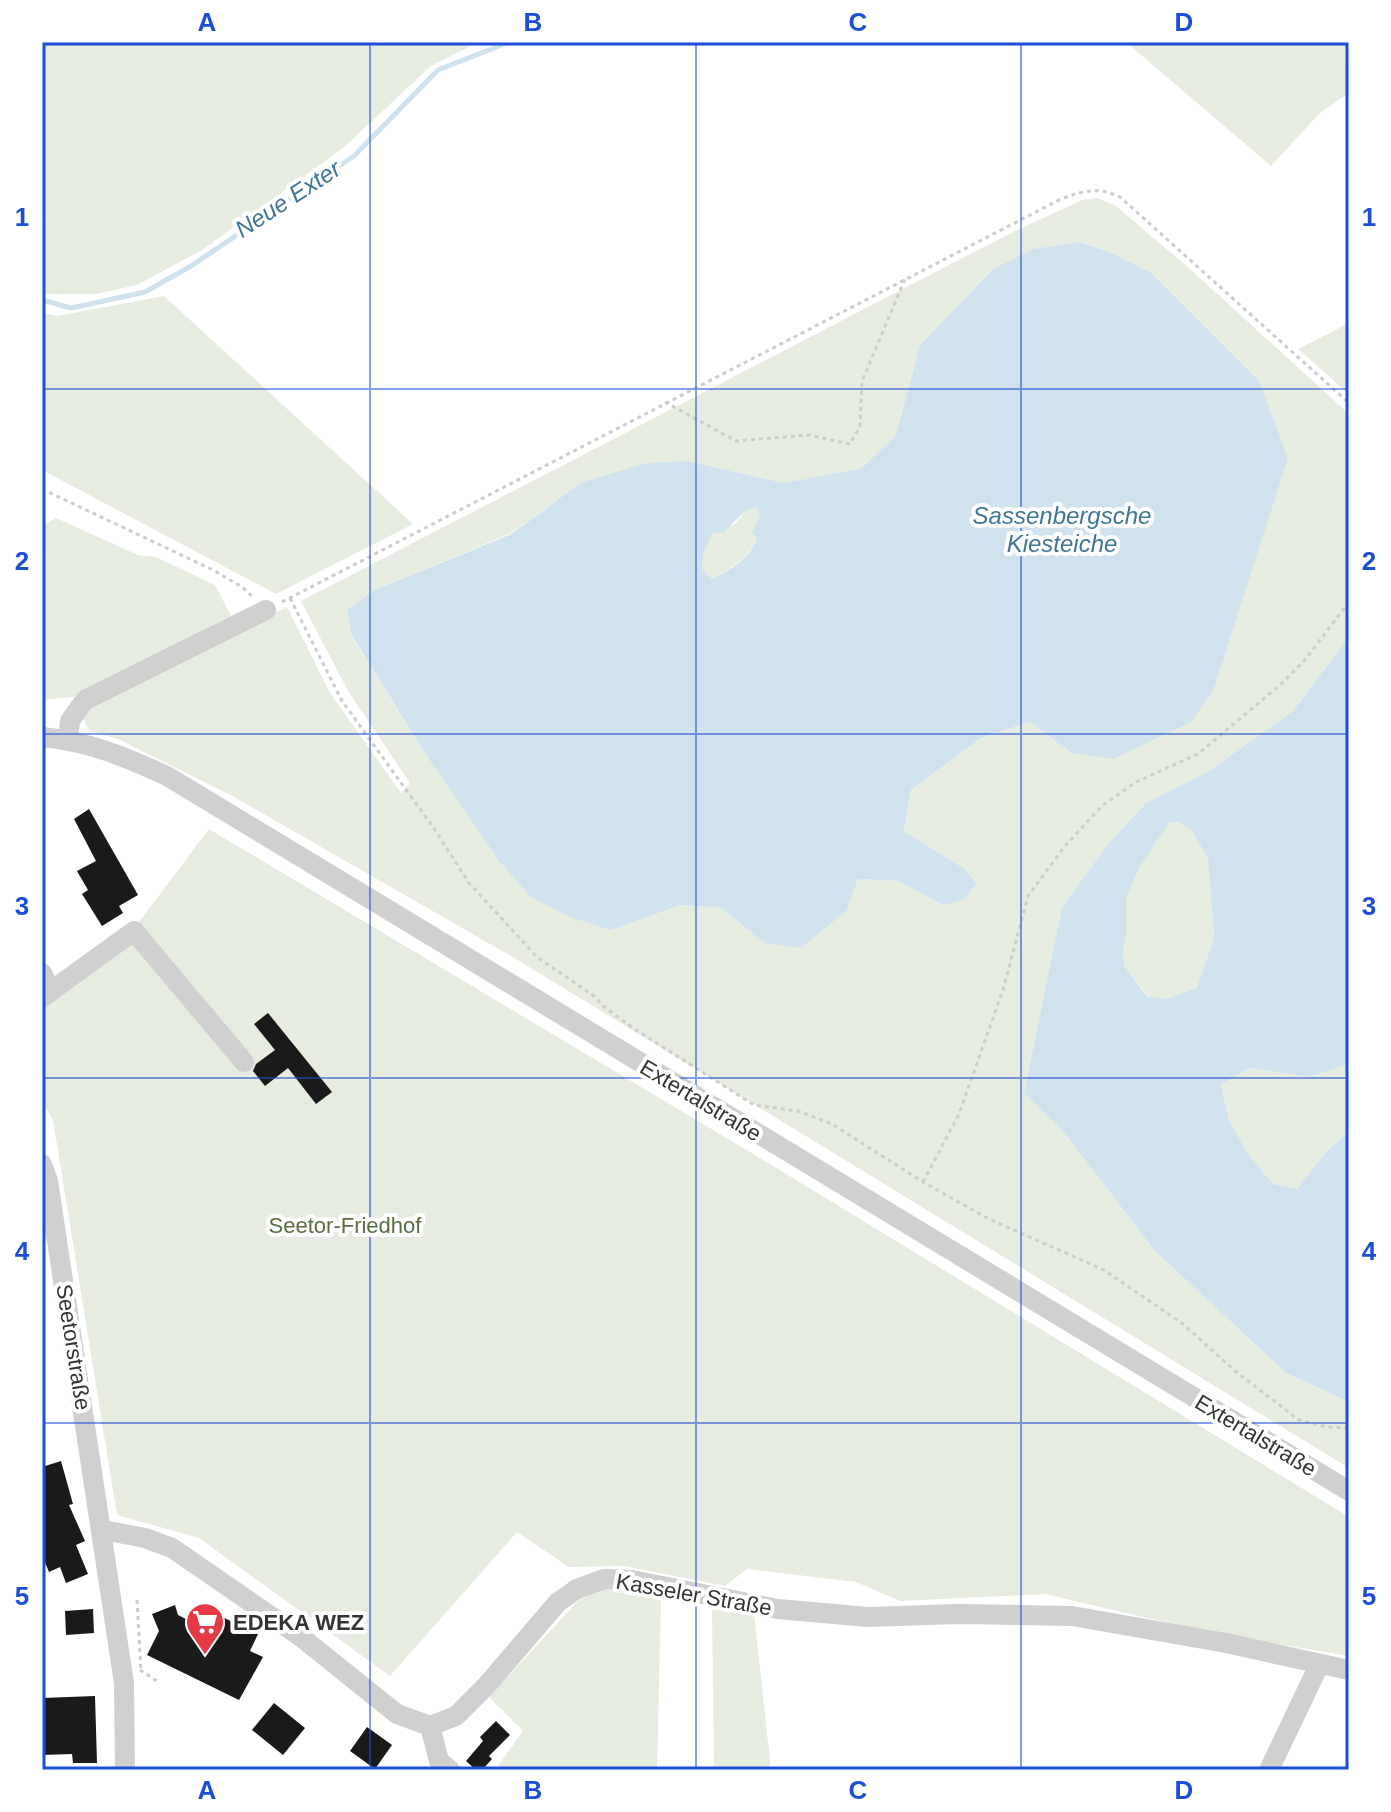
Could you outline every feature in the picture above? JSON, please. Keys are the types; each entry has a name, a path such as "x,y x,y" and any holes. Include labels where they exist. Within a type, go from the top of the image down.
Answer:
{"street":[{"path":"68,739 70,721 85,700 266,610"},
{"name":"Extertalstraße","path":"42,737 68,739 120,754 167,776 1349,1491"},
{"path":"45,988 134,931 244,1062"},
{"name":"Seetorstraße","path":"42,1164 50,1196 103,1530 124,1683 125,1770"},
{"path":"103,1530 145,1538 172,1548 301,1637 397,1714 430,1726 439,1761 450,1770"},
{"name":"Kasseler Straße","path":"430,1726 456,1716 487,1685 558,1602 577,1589 604,1579 632,1580 778,1609 868,1617 959,1614 1072,1616 1226,1643 1349,1670"},
{"path":"1269,1770 1319,1665"}],"path":[{"path":"42,489 213,570 242,587 266,610 1059,200 1084,191 1104,189 1120,197 1349,403"},
{"path":"665,402 736,441 809,435 850,444 860,426 862,381 905,279"},
{"path":"290,598 342,701 433,827 469,883 537,957 594,996 636,1030 754,1105 798,1111 832,1124 923,1182 989,1219 1104,1270 1183,1324 1235,1371 1299,1420 1327,1427 1349,1428"},
{"path":"923,1182 959,1114 1003,990 1028,896 1065,846 1103,805 1136,782 1198,754 1304,661 1349,602"},
{"path":"137,1600 141,1671"}],"green space":[{"path":"42,42 479,42 431,66 343,148 202,250 137,285 96,294 42,294"},
{"path":"1126,42 1347,42 1345,58 1349,64 1349,93 1321,112 1271,166"},
{"path":"1098,198 1116,206 1349,414 1349,636 1293,711 1209,771 1146,803 1108,844 1062,907 1024,1093 1063,1131 1154,1250 1286,1373 1349,1402 1349,1468 511,956 234,797 118,739 90,731 85,724 84,715 96,698 287,607 330,693 401,793 410,783 348,691 301,601 1007,235 1082,200","holes":["1079,242 1110,252 1150,272 1258,380 1288,458 1257,549 1072,753 1030,722 981,738 911,790 904,831 965,869 943,905 898,881 858,879 847,910 765,943 721,908 681,905 611,930 423,750 352,637 375,590 511,533 580,483 688,461 784,483 862,468 896,435 920,345 993,269 1032,249"]},
{"path":"164,296 413,524 276,594 42,470 42,313 58,316"},
{"path":"1349,323 1349,394 1298,349"},
{"path":"756,507 760,515 752,532 757,539 753,546 738,563 711,579 702,568 704,552 713,533 735,524 745,511"},
{"path":"56,518 138,555 156,557 215,585 231,616 73,697 42,700 42,526"},
{"path":"1179,822 1191,830 1208,858 1214,938 1197,989 1166,999 1148,996 1125,967 1126,898 1139,868 1169,823"},
{"name":"Seetor-Friedhof","path":"209,829 755,1155 1349,1517 1349,1656 1212,1633 1045,1594 900,1601 856,1582 747,1569 725,1586 624,1566 569,1567 517,1532 390,1676 199,1538 117,1515 53,1120 42,1101 42,1008 118,950"},
{"path":"1349,1064 1349,1131 1326,1152 1297,1189 1273,1184 1248,1154 1229,1120 1221,1083 1250,1068 1310,1077"},
{"path":"615,1587 661,1598 657,1770 495,1770 523,1731 489,1697 578,1601 597,1591"},
{"path":"712,1609 754,1614 771,1770 714,1770"}],"water":[{"name":"Sassenbergsche Kiesteiche","path":"1079,242 1110,252 1150,272 1259,381 1288,458 1213,691 1191,722 1113,759 1072,753 1030,722 981,738 911,790 904,831 965,869 976,883 965,899 943,905 898,881 858,879 847,910 801,948 765,943 721,908 681,905 611,930 570,917 531,897 500,862 423,750 352,636 347,610 375,590 511,534 580,483 647,463 688,461 784,483 862,468 896,435 920,345 993,269 1032,249","holes":["756,507 760,515 752,532 757,539 749,552 732,568 711,579 702,568 704,552 713,533 724,532 745,511"]},
{"path":"1349,636 1349,1064 1310,1077 1250,1068 1221,1084 1229,1120 1248,1154 1273,1184 1297,1189 1326,1152 1349,1131 1349,1402 1286,1373 1154,1250 1063,1131 1024,1093 1062,907 1108,844 1146,803 1209,771 1293,711","holes":["1179,822 1191,830 1208,858 1214,938 1197,988 1166,999 1147,996 1125,967 1126,898 1139,868 1169,823"]}],"building":[{"path":"89,809 138,895 119,906 123,913 102,926 82,894 88,890 77,871 96,861 74,819"},
{"path":"268,1013 332,1092 316,1104 288,1068 265,1086 253,1071 256,1064 275,1050 254,1024"},
{"path":"61,1461 73,1504 69,1505 85,1541 76,1545 88,1574 66,1583 60,1567 49,1572 42,1555 42,1467"},
{"name":"EDEKA WEZ","path":"175,1605 178,1615 210,1631 218,1615 258,1634 250,1651 263,1657 239,1700 147,1655 159,1631 152,1614"},
{"path":"93,1609 94,1633 66,1635 65,1611"},
{"path":"95,1696 97,1763 73,1763 72,1754 42,1755 42,1698"},
{"path":"274,1703 305,1728 283,1755 252,1730"},
{"path":"496,1721 510,1735 489,1756 492,1759 482,1770 476,1770 466,1761 483,1741 480,1737"},
{"path":"367,1727 392,1745 375,1769 350,1751"}],"waterway":[{"name":"Neue Exter","path":"42,300 71,308 145,292 191,266 354,156 438,70 509,42"}],"place":[{"name":"EDEKA WEZ","path":"205,1656"}]}
